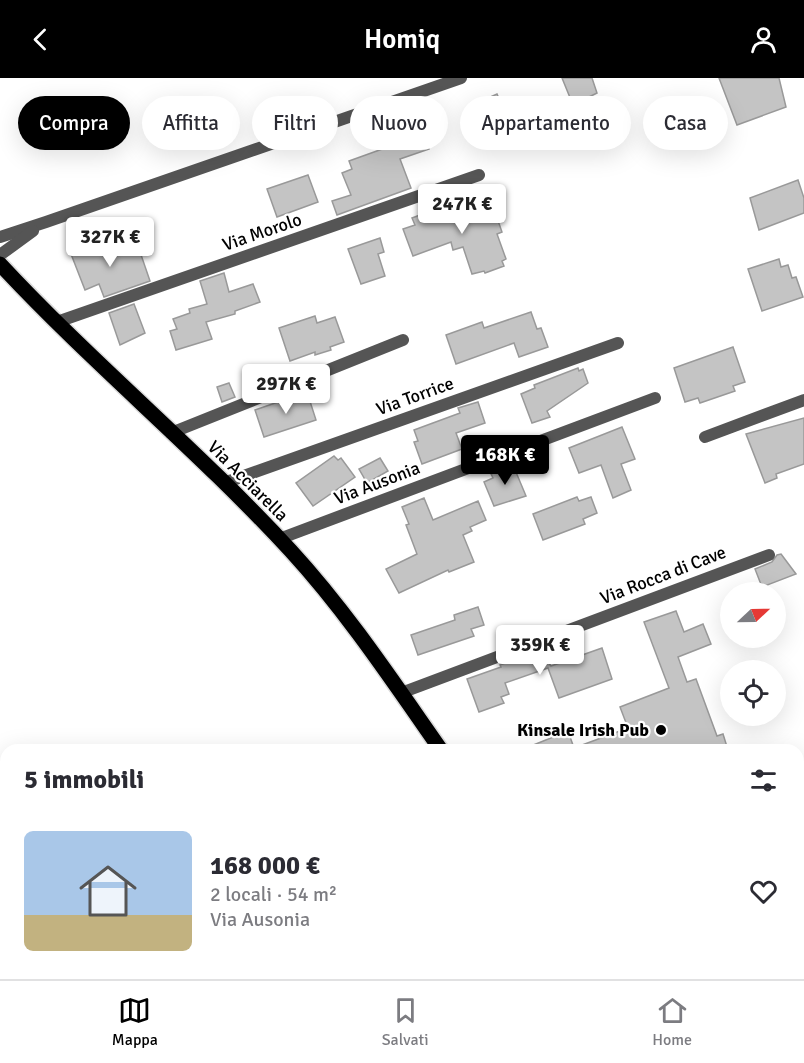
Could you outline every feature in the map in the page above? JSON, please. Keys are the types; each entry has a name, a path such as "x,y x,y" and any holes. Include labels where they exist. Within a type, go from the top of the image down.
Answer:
{"main road":[{"name":"Via Acciarella","path":"0,264 279,539 322,587 437,744"}],"street":[{"path":"0,237 461,78"},
{"name":"Via Morolo","path":"57,322 479,175"},
{"path":"0,255 46,222"},
{"path":"171,433 403,340"},
{"name":"Via Torrice","path":"224,483 618,343"},
{"name":"Via Ausonia","path":"279,539 655,398"},
{"path":"705,436 804,400"},
{"name":"Via Rocca di Cave","path":"401,693 769,555"}],"building":[{"path":"562,78 592,78 597,93 591,96 569,96"},
{"path":"719,78 779,78 786,107 737,125 728,96 726,96"},
{"path":"380,150 426,150 400,159 411,188 337,215 332,201 351,195 342,173 352,169 349,161"},
{"path":"308,175 318,202 277,217 267,189"},
{"path":"798,180 804,198 804,213 759,230 750,198"},
{"path":"490,198 502,232 497,234 506,259 502,261 504,266 485,273 484,271 472,274 463,247 453,250 451,242 413,256 403,229 415,225 412,218 428,212 430,219"},
{"path":"380,238 384,252 378,254 385,276 361,284 348,249"},
{"path":"110,240 115,254 138,246 150,281 104,297 99,284 85,290 71,254"},
{"path":"779,259 781,267 788,265 792,278 796,277 803,297 762,311 748,269"},
{"path":"224,273 229,292 253,284 260,302 235,311 235,314 206,322 212,339 176,350 170,331 177,329 173,319 190,313 189,309 207,304 200,281"},
{"path":"134,304 145,333 120,345 109,313"},
{"path":"531,312 537,329 541,328 548,347 519,357 514,343 456,364 446,335 482,322 484,328"},
{"path":"315,316 317,323 335,317 344,342 330,347 331,350 315,355 315,352 290,361 279,328"},
{"path":"733,347 745,382 733,386 735,391 700,403 698,398 685,402 674,368"},
{"path":"578,368 579,371 583,369 588,383 547,411 550,417 532,423 521,394 535,388 534,385"},
{"path":"229,383 235,397 222,402 217,387"},
{"path":"307,392 316,420 264,437 255,410"},
{"path":"478,402 485,423 456,433 462,449 422,464 414,442 418,441 414,430 460,413 458,408"},
{"path":"804,418 804,464 776,474 777,478 765,483 746,434"},
{"path":"622,427 635,459 621,464 631,490 613,498 601,465 579,473 569,448"},
{"path":"334,456 338,460 341,458 355,477 313,506 296,483"},
{"path":"380,458 388,471 367,483 359,469"},
{"path":"513,465 526,496 494,506 484,482 493,478 491,474"},
{"path":"577,497 579,501 591,497 597,513 583,519 585,524 543,540 533,514"},
{"path":"424,498 433,520 478,501 486,520 470,527 472,531 463,535 474,562 449,572 448,570 399,593 386,569 417,554 402,507"},
{"path":"781,554 796,574 775,582 760,582 755,569 772,562 777,555"},
{"path":"478,607 484,625 471,629 474,636 418,655 411,635 455,620 454,615"},
{"path":"676,611 684,632 703,624 711,644 678,657 687,682 696,679 717,736 723,734 726,744 585,744 628,728 620,707 669,688 644,622"},
{"path":"602,648 612,679 559,698 548,668 505,683 509,694 501,697 504,703 479,712 467,679 539,650 551,666"},
{"path":"568,731 573,744 536,744"}],"place":[{"name":"Kinsale Irish Pub","path":"661,730"}]}
